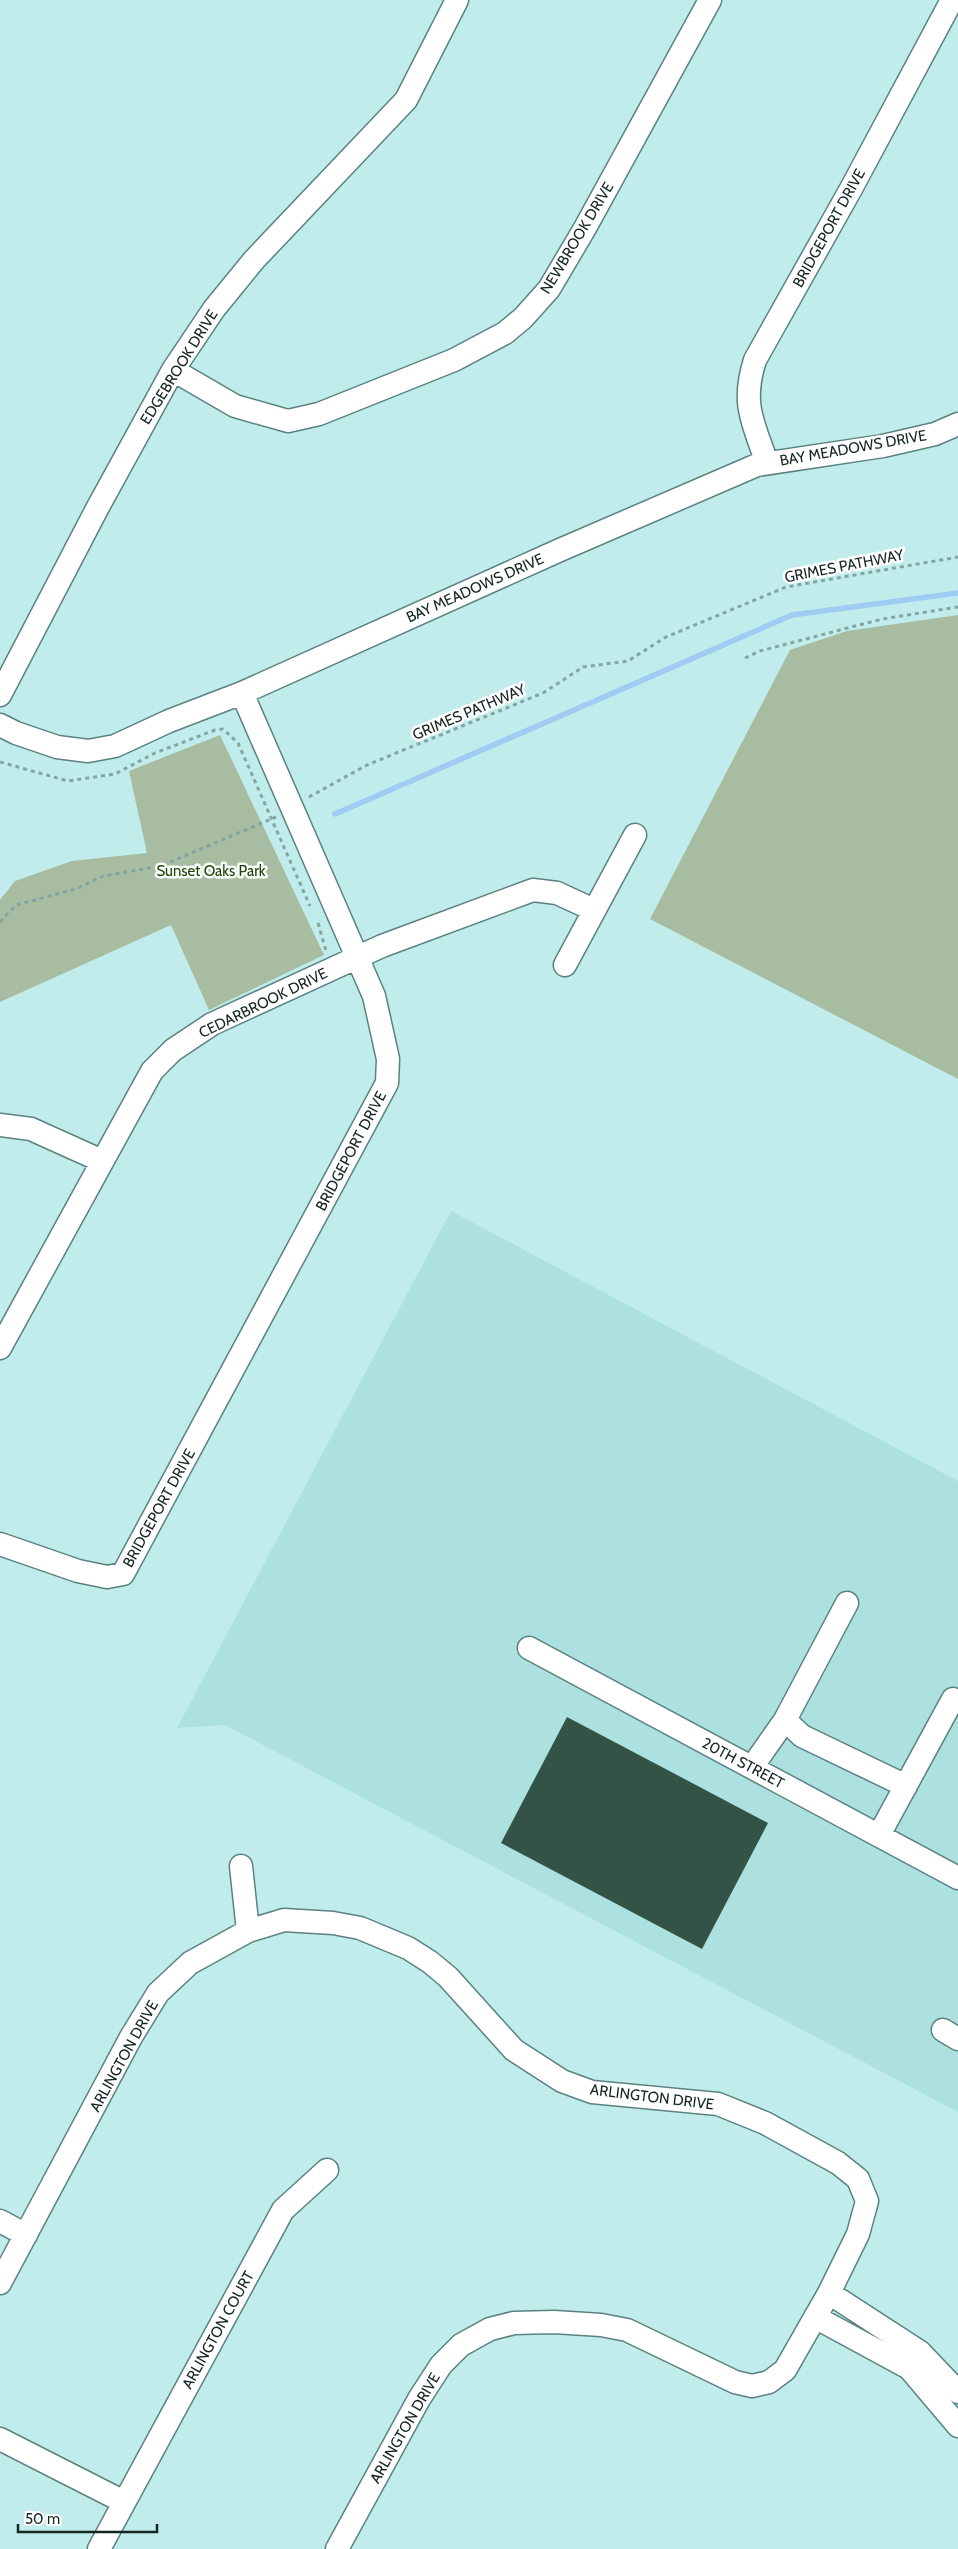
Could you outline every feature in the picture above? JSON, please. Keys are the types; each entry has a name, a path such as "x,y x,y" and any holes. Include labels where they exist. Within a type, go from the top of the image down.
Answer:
{"street":[{"name":"EDGEBROOK DRIVE","path":"0,695 98,507 173,370 214,309 254,260 406,100 457,0"},
{"name":"NEWBROOK DRIVE","path":"173,370 235,406 288,421 319,414 454,360 505,333 523,318 549,289 586,228 710,0"},
{"name":"BRIDGEPORT DRIVE","path":"766,464 747,404 749,378 756,360 852,187 952,0"},
{"name":"BAY MEADOWS DRIVE","path":"0,725 16,733 57,747 88,751 115,746 169,721 242,693 560,550 757,465 882,446 935,434 958,424"},
{"name":"BRIDGEPORT DRIVE","path":"0,1544 78,1571 107,1577 123,1574 387,1084 388,1059 374,996 242,693"},
{"path":"565,965 634,835"},
{"name":"CEDARBROOK DRIVE","path":"0,1348 152,1071 174,1050 212,1024 382,946 533,890 557,893 594,910"},
{"path":"0,1125 31,1129 102,1161"},
{"path":"752,1767 784,1720 846,1602"},
{"name":"20TH STREET","path":"529,1648 958,1878"},
{"path":"879,1835 953,1699"},
{"path":"784,1720 802,1736 906,1786"},
{"path":"241,1866 248,1931"},
{"name":"ARLINGTON DRIVE","path":"0,2283 132,2037 158,1993 190,1963 248,1931 284,1920 333,1922 360,1928 408,1948 430,1962 448,1977 514,2050 562,2081 592,2092 718,2104 764,2123 838,2163 858,2179 867,2201 858,2234 785,2370 769,2382 752,2386 735,2382 627,2330 554,2322 514,2324 490,2329 461,2345 441,2364 419,2399 337,2549"},
{"name":"ARLINGTON COURT","path":"124,2502 283,2210 327,2170"},
{"path":"0,2221 26,2235"},
{"path":"828,2293 920,2352 958,2392"},
{"path":"815,2317 909,2368 958,2426"},
{"path":"0,2439 124,2502 99,2549"}],"path":[{"name":"GRIMES PATHWAY","path":"0,922 16,905 76,889 103,876 161,866 292,810 314,794 367,765 542,693 582,668 628,661 666,637 786,587 958,557"},
{"path":"744,658 760,651 882,619 958,607"},
{"path":"0,762 68,781 115,774 155,753 214,730 223,729 238,744 312,908"},
{"path":"315,916 326,951 322,956"}],"shaded area":[{"path":"451,1211 958,1481 958,2112 225,1725 177,1728"}],"green space":[{"path":"958,615 958,1079 650,919 790,650 847,631"},
{"name":"Sunset Oaks Park","path":"220,735 324,955 209,1010 171,925 0,1002 0,900 15,881 72,861 147,853 129,771"}],"building":[{"path":"567,1717 768,1823 702,1949 501,1843"}],"waterway":[{"path":"335,814 792,615 958,593"}]}
